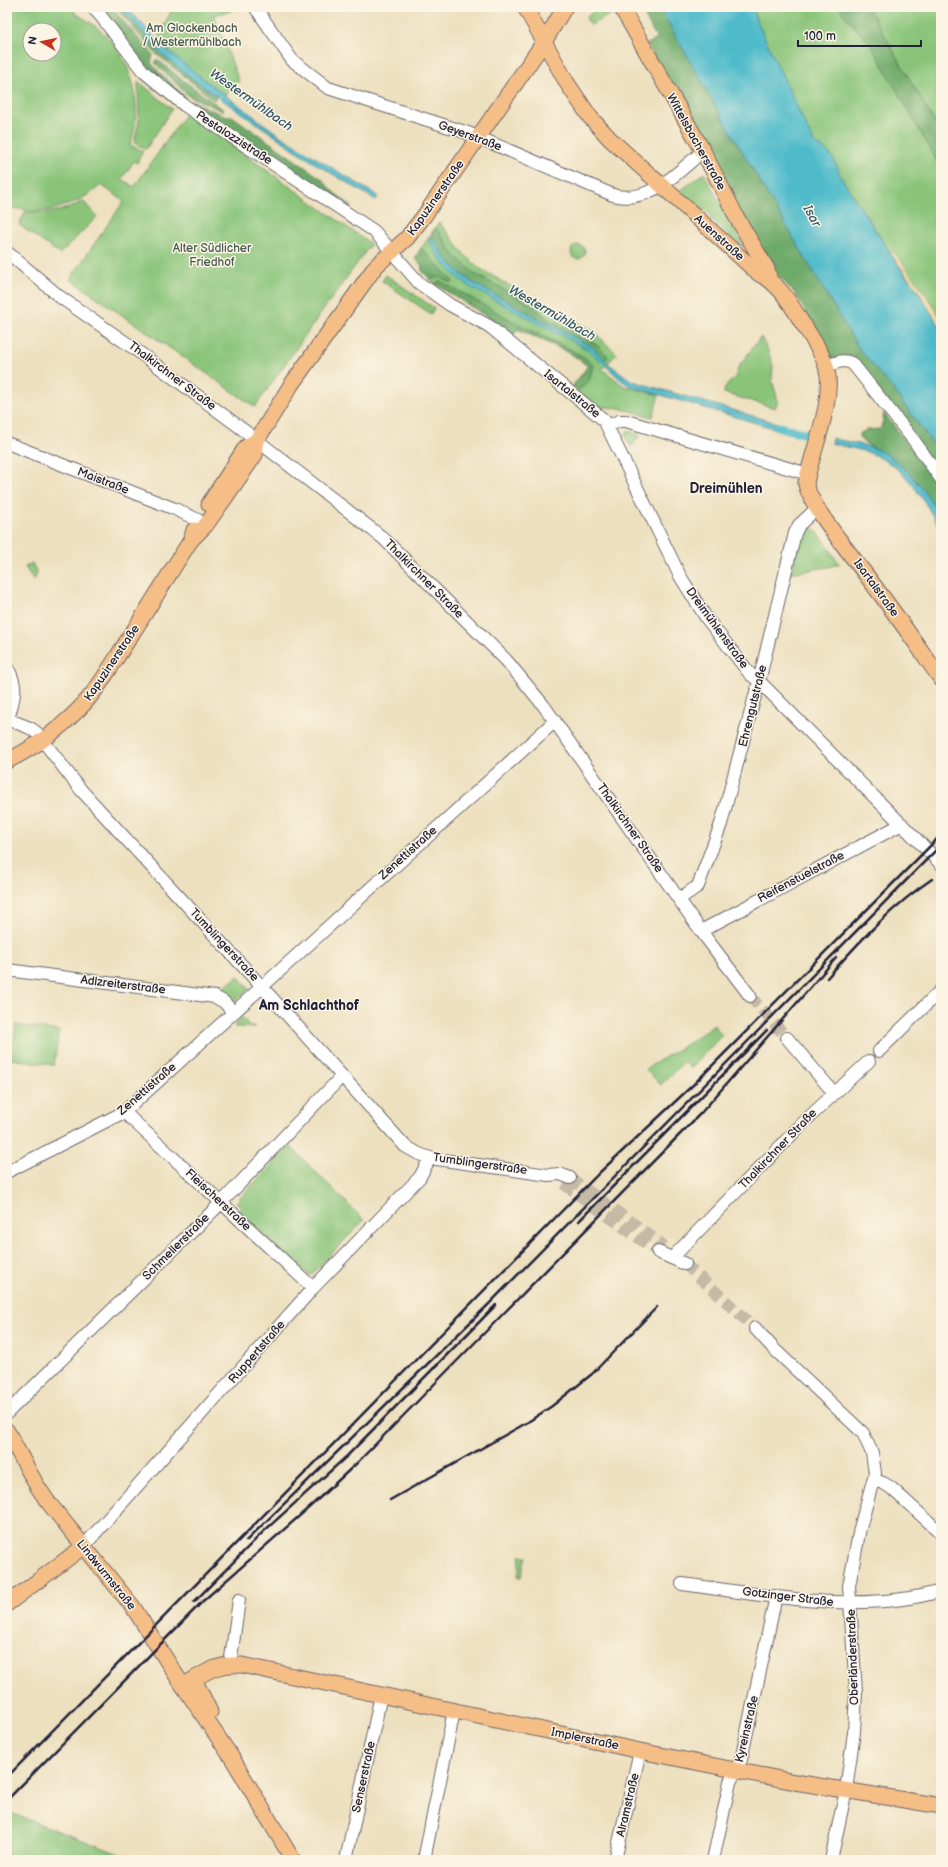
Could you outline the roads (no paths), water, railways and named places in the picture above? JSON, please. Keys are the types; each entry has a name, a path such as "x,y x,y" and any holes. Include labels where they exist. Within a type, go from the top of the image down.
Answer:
{"main road":[{"name":"Auenstraße","path":"525,7 567,83 590,117 610,138 759,274 769,278 791,304 826,366 829,388 808,474 807,487 814,503"},
{"name":"Kapuzinerstraße","path":"7,761 44,741 79,709 101,682 191,540 206,524 255,455 257,440 291,385 376,266 407,238 544,42 559,14 565,7"},
{"name":"Wittelsbacherstraße","path":"621,7 703,151 736,218 767,269 769,278"},
{"name":"Kapuzinerstraße","path":"191,540 198,520 246,447 257,440"},
{"name":"Isartalstraße","path":"814,503 941,679"},
{"name":"Lindwurmstraße","path":"7,1432 37,1486 83,1548 133,1606 191,1681 232,1758 293,1860"},
{"path":"7,1604 83,1548"},
{"name":"Implerstraße","path":"191,1681 213,1668 230,1665 256,1667 454,1711 845,1794 941,1806"}],"street":[{"name":"Pestalozzistraße","path":"92,7 100,15 143,71 184,105 374,231 391,251"},
{"name":"Geyerstraße","path":"255,7 292,60 328,88 478,137 626,198 638,196 661,185 703,151"},
{"name":"Isartalstraße","path":"391,251 411,276 423,286 450,305 489,326 604,420 608,426 619,421 626,421 808,474"},
{"name":"Thalkirchner Straße","path":"7,252 60,296 132,347 257,440 383,538 506,660 555,721 701,931 750,996"},
{"path":"826,366 843,361 848,361 853,364 915,442 941,479"},
{"name":"Dreimühlenstraße","path":"608,426 680,576 707,619 750,674 759,681 941,864"},
{"name":"Maistraße","path":"7,443 175,509 198,520"},
{"name":"Ehrengutstraße","path":"679,899 697,888 721,824 759,681 795,533 799,524 814,503"},
{"path":"7,667 13,679 15,689 8,719"},
{"name":"Tumblingerstraße","path":"8,719 30,728 44,741 81,790 262,987 402,1143 414,1152 430,1158 548,1175 567,1181"},
{"name":"Zenettistraße","path":"7,1172 124,1112 555,721"},
{"name":"Reifenstuelstraße","path":"701,931 902,824"},
{"name":"Adlzreiterstraße","path":"7,970 215,997 222,1000 233,1012"},
{"path":"879,1051 941,990"},
{"path":"787,1038 834,1093"},
{"name":"Thalkirchner Straße","path":"673,1257 804,1122 869,1061"},
{"name":"Schmellerstraße","path":"7,1413 221,1203 342,1076"},
{"name":"Fleischerstraße","path":"124,1112 313,1288"},
{"name":"Ruppertstraße","path":"83,1548 99,1532 313,1288 420,1177 430,1158"},
{"path":"661,1249 673,1257 682,1266"},
{"path":"753,1330 863,1433 872,1453 875,1466 875,1480 883,1482 890,1487 941,1533"},
{"name":"Oberländerstraße","path":"831,1860 845,1794 852,1747 856,1692 849,1586 868,1500 875,1480"},
{"name":"Gotzinger Straße","path":"682,1584 850,1604 919,1597 941,1591"},
{"name":"Kyreinstraße","path":"713,1860 730,1782 741,1760 776,1596"},
{"path":"230,1665 239,1600"},
{"name":"Senserstraße","path":"346,1860 381,1695"},
{"path":"424,1860 454,1711"},
{"name":"Alramstraße","path":"615,1860 640,1751"}],"water":[{"path":"120,7 126,7 168,51 206,81 279,135 378,196 376,200 316,164 202,86 164,56"},
{"name":"Isar","path":"659,7 753,7 755,17 814,143 828,152 834,160 840,176 904,274 918,291 941,329 941,455 893,389 859,349"},
{"path":"432,237 450,263 473,283 592,347 609,364 632,381 791,427 790,433 630,386 621,380 589,350 463,282 446,266 437,254 429,240"},
{"path":"832,438 876,449 901,466 911,475 928,497 935,509 941,530 927,505 912,484 893,465 867,452 831,443"}],"waterway":[{"name":"Westermühlbach","path":"780,427 810,435"}],"tunnel":[{"path":"750,996 787,1038"},
{"path":"570,1178 664,1246"},
{"path":"564,1184 658,1252"},
{"path":"685,1264 755,1328"}],"railway":[{"path":"7,1777 598,1174 694,1084 941,835"},
{"path":"246,1541 488,1305 941,845"},
{"path":"827,978 863,939 890,913 932,879"},
{"path":"7,1800 204,1600 313,1504 358,1462 701,1113 836,958"},
{"path":"579,1221 767,1030"},
{"path":"194,1602 263,1532 347,1456 496,1305"},
{"path":"390,1500 528,1422 552,1406 592,1374 657,1307"}],"district":[{"name":"Dreimühlen","path":"726,488"},
{"name":"Am Schlachthof","path":"309,1005"}],"park label":[{"name":"Am Glockenbach / Westermühlbach","path":"192,35"},
{"name":"Alter Südlicher Friedhof","path":"212,255"}]}
